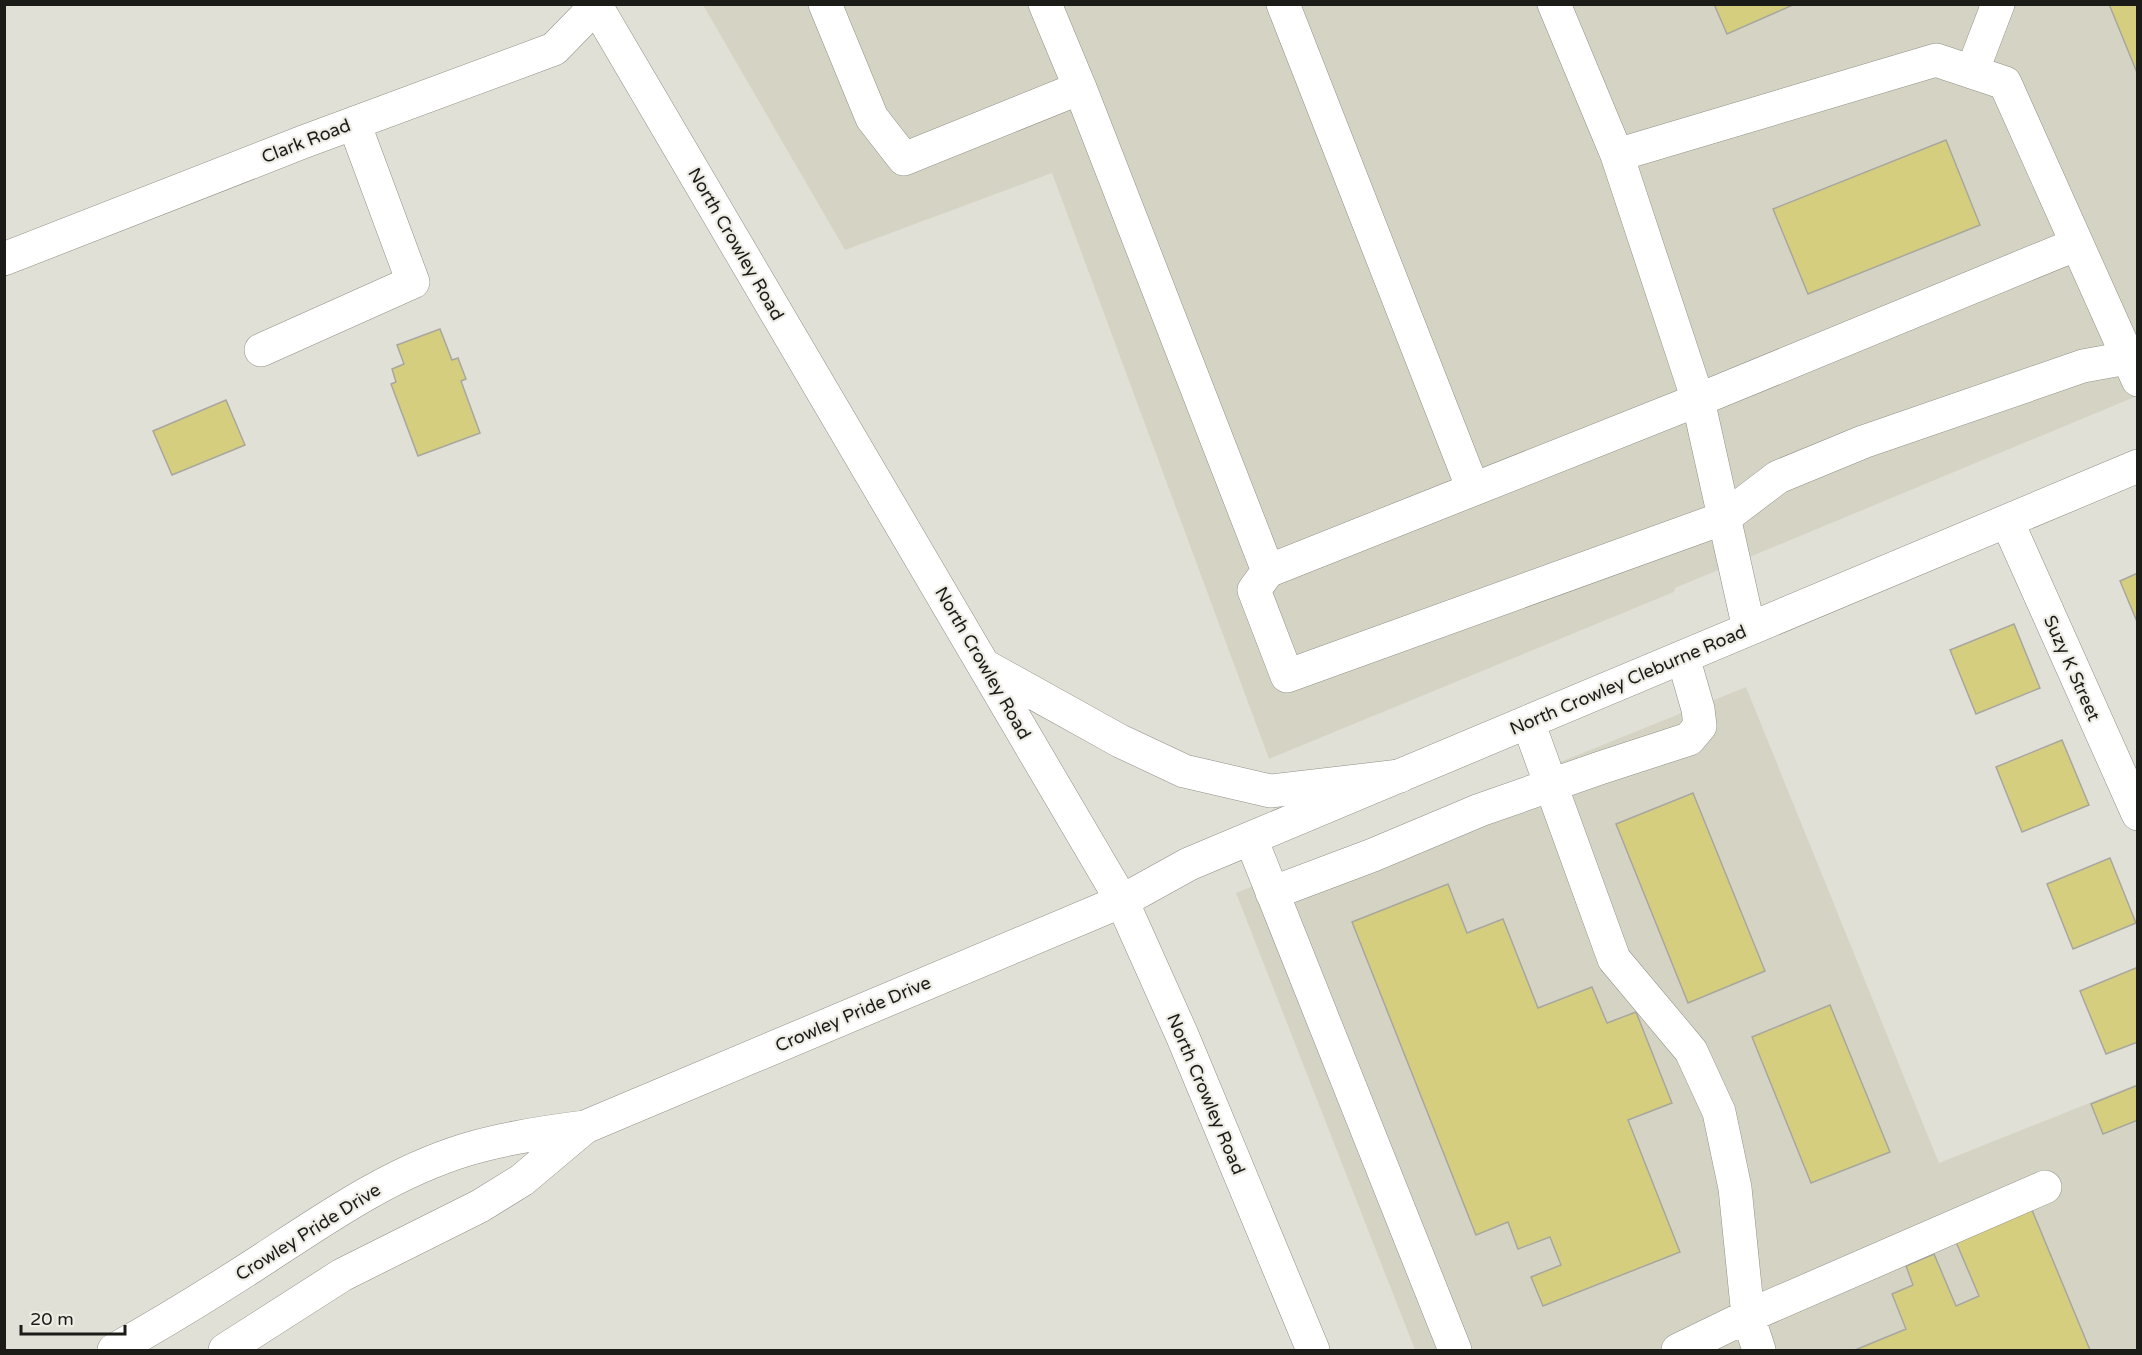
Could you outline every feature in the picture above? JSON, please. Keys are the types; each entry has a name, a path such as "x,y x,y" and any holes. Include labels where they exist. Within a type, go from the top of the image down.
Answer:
{"street":[{"path":"825,4 872,118 904,159 1080,88"},
{"path":"1045,4 1080,88 1268,572"},
{"path":"1283,4 1473,489"},
{"path":"1554,4 1617,155 1698,400 1749,629"},
{"path":"1972,72 1998,4"},
{"name":"Clark Road","path":"4,260 354,123 554,49 596,5"},
{"name":"North Crowley Road","path":"596,5 1122,901 1182,1035 1313,1350"},
{"path":"1617,155 1936,60 2005,83 2134,364 2083,366 1863,442 1778,477 1724,518 1287,676 1254,590 1268,572 1698,400 2077,244"},
{"path":"261,350 412,282 354,123"},
{"name":"North Crowley Cleburne Road","path":"1122,901 1189,864 2138,466"},
{"name":"Suzy K Street","path":"2007,521 2138,814"},
{"path":"1272,892 1373,855 1480,810 1689,739 1700,726 1698,709 1683,657"},
{"path":"985,666 1120,741 1185,771 1270,791 1400,776"},
{"path":"1528,722 1614,960 1691,1051 1719,1112 1735,1188 1748,1316 1760,1350"},
{"path":"1251,839 1455,1350"},
{"name":"Crowley Pride Drive","path":"114,1350 185,1310 357,1197 399,1177 463,1151 525,1135 585,1127 1122,901"},
{"name":"Crowley Pride Drive","path":"225,1350 342,1275 480,1206 522,1180 585,1127"},
{"path":"1678,1350 1748,1316 2045,1187"}],"shaded area":[{"path":"703,5 2137,5 2137,396 1675,588 1674,592 1269,759 1052,173 845,250"},
{"path":"1746,687 1939,1163 2137,1084 2137,1350 1415,1350 1236,893"}],"building":[{"path":"1714,4 1795,4 1727,34"},
{"path":"2109,4 2138,4 2138,75"},
{"path":"1946,140 1980,225 1808,294 1773,209"},
{"path":"440,329 452,360 458,358 466,379 461,381 480,433 418,456 391,384 396,382 392,369 404,364 397,345"},
{"path":"226,400 245,445 172,475 153,431"},
{"path":"2138,573 2138,624 2120,581"},
{"path":"2014,624 2040,688 1976,714 1950,650"},
{"path":"2062,740 2089,805 2022,832 1996,767"},
{"path":"1693,793 1765,971 1688,1003 1616,824"},
{"path":"2110,858 2136,923 2073,949 2047,884"},
{"path":"1448,884 1467,933 1503,919 1538,1008 1592,987 1607,1023 1636,1012 1672,1103 1628,1120 1680,1252 1543,1306 1531,1277 1561,1265 1550,1237 1518,1249 1508,1222 1476,1235 1352,922"},
{"path":"2138,967 2138,1042 2106,1054 2080,991"},
{"path":"1830,1005 1890,1152 1811,1183 1752,1037"},
{"path":"2138,1085 2138,1120 2103,1134 2091,1104"},
{"path":"2032,1210 2090,1350 1855,1350 1906,1329 1892,1294 1913,1285 1906,1266 1934,1254 1956,1306 1979,1296 1956,1242"}]}
